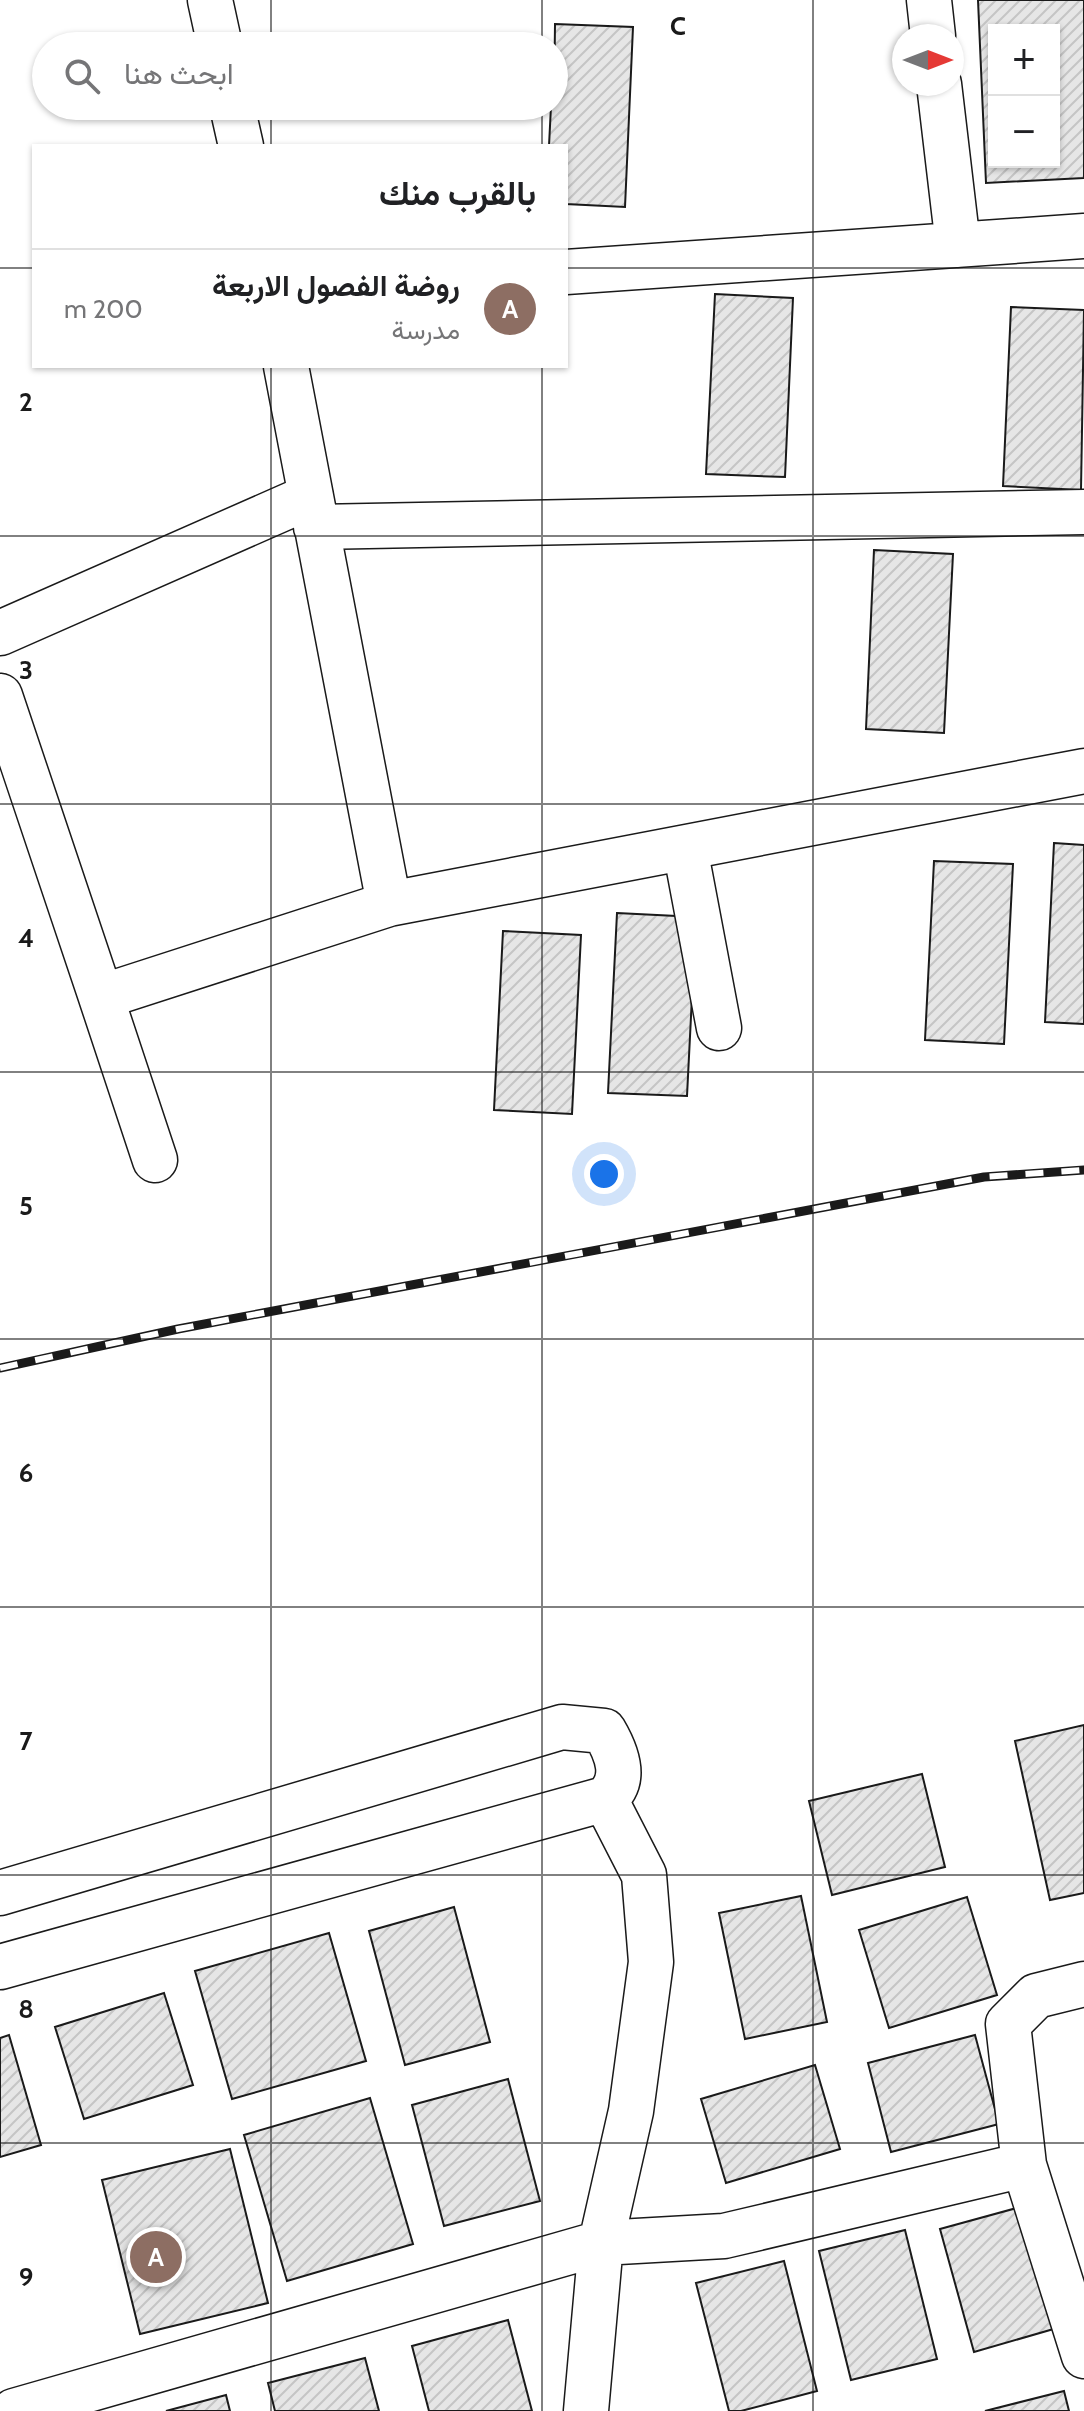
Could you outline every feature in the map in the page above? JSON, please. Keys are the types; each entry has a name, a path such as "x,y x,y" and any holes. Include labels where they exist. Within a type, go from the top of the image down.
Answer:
{"street":[{"path":"210,0 217,32"},
{"path":"929,0 932,24"},
{"path":"940,96 958,245"},
{"path":"235,120 241,144"},
{"path":"568,272 1084,236"},
{"path":"286,368 389,904"},
{"path":"0,633 314,512 1084,512"},
{"path":"0,696 155,1160"},
{"path":"101,997 389,904 1084,771"},
{"path":"685,848 719,1028"},
{"path":"0,1893 562,1727 604,1731 615,1749 619,1768 616,1785 605,1799 0,1967"},
{"path":"586,2411 601,2243 631,2111 651,1962 644,1875 605,1799"},
{"path":"1084,1984 1036,1996 1008,2024 1024,2165 1084,2356"},
{"path":"14,2411 601,2243 724,2236 1024,2165"}],"building":[{"path":"978,0 1084,0 1084,178 986,183"},
{"path":"555,24 633,27 625,207 568,204 568,144 549,144 550,120 568,120 568,32 555,32"},
{"path":"715,294 793,298 785,477 706,474"},
{"path":"1011,307 1084,310 1081,490 1003,486"},
{"path":"874,550 953,554 944,733 866,729"},
{"path":"1054,843 1084,845 1084,1024 1045,1022"},
{"path":"934,861 1013,864 1004,1044 925,1040"},
{"path":"617,913 696,917 687,1096 608,1093"},
{"path":"503,931 581,935 572,1114 494,1110"},
{"path":"1084,1725 1084,1893 1050,1900 1015,1741"},
{"path":"922,1774 945,1867 832,1895 809,1801"},
{"path":"801,1896 827,2022 745,2039 719,1913"},
{"path":"967,1897 997,1995 889,2028 859,1930"},
{"path":"454,1907 490,2042 405,2065 369,1931"},
{"path":"329,1933 366,2061 232,2099 195,1971"},
{"path":"164,1993 193,2085 84,2119 55,2027"},
{"path":"9,2035 41,2145 0,2157 0,2038"},
{"path":"975,2035 999,2124 891,2152 868,2063"},
{"path":"815,2065 840,2149 726,2183 701,2099"},
{"path":"508,2079 540,2201 444,2226 412,2105"},
{"path":"370,2098 413,2244 287,2281 244,2135"},
{"path":"230,2149 268,2303 140,2334 102,2180"},
{"path":"1024,2206 1057,2328 974,2352 940,2229"},
{"path":"905,2230 937,2359 851,2380 819,2251"},
{"path":"784,2261 817,2391 741,2411 729,2411 696,2283"},
{"path":"508,2320 532,2411 429,2411 412,2346"},
{"path":"365,2358 379,2411 275,2411 268,2383"},
{"path":"1064,2391 1069,2411 985,2411"},
{"path":"226,2395 230,2411 166,2411"}],"railway":[{"path":"0,1368 178,1329 984,1177 1084,1170"}],"place":[{"name":"روضة الفصول الاربعة","path":"156,2257"}]}
